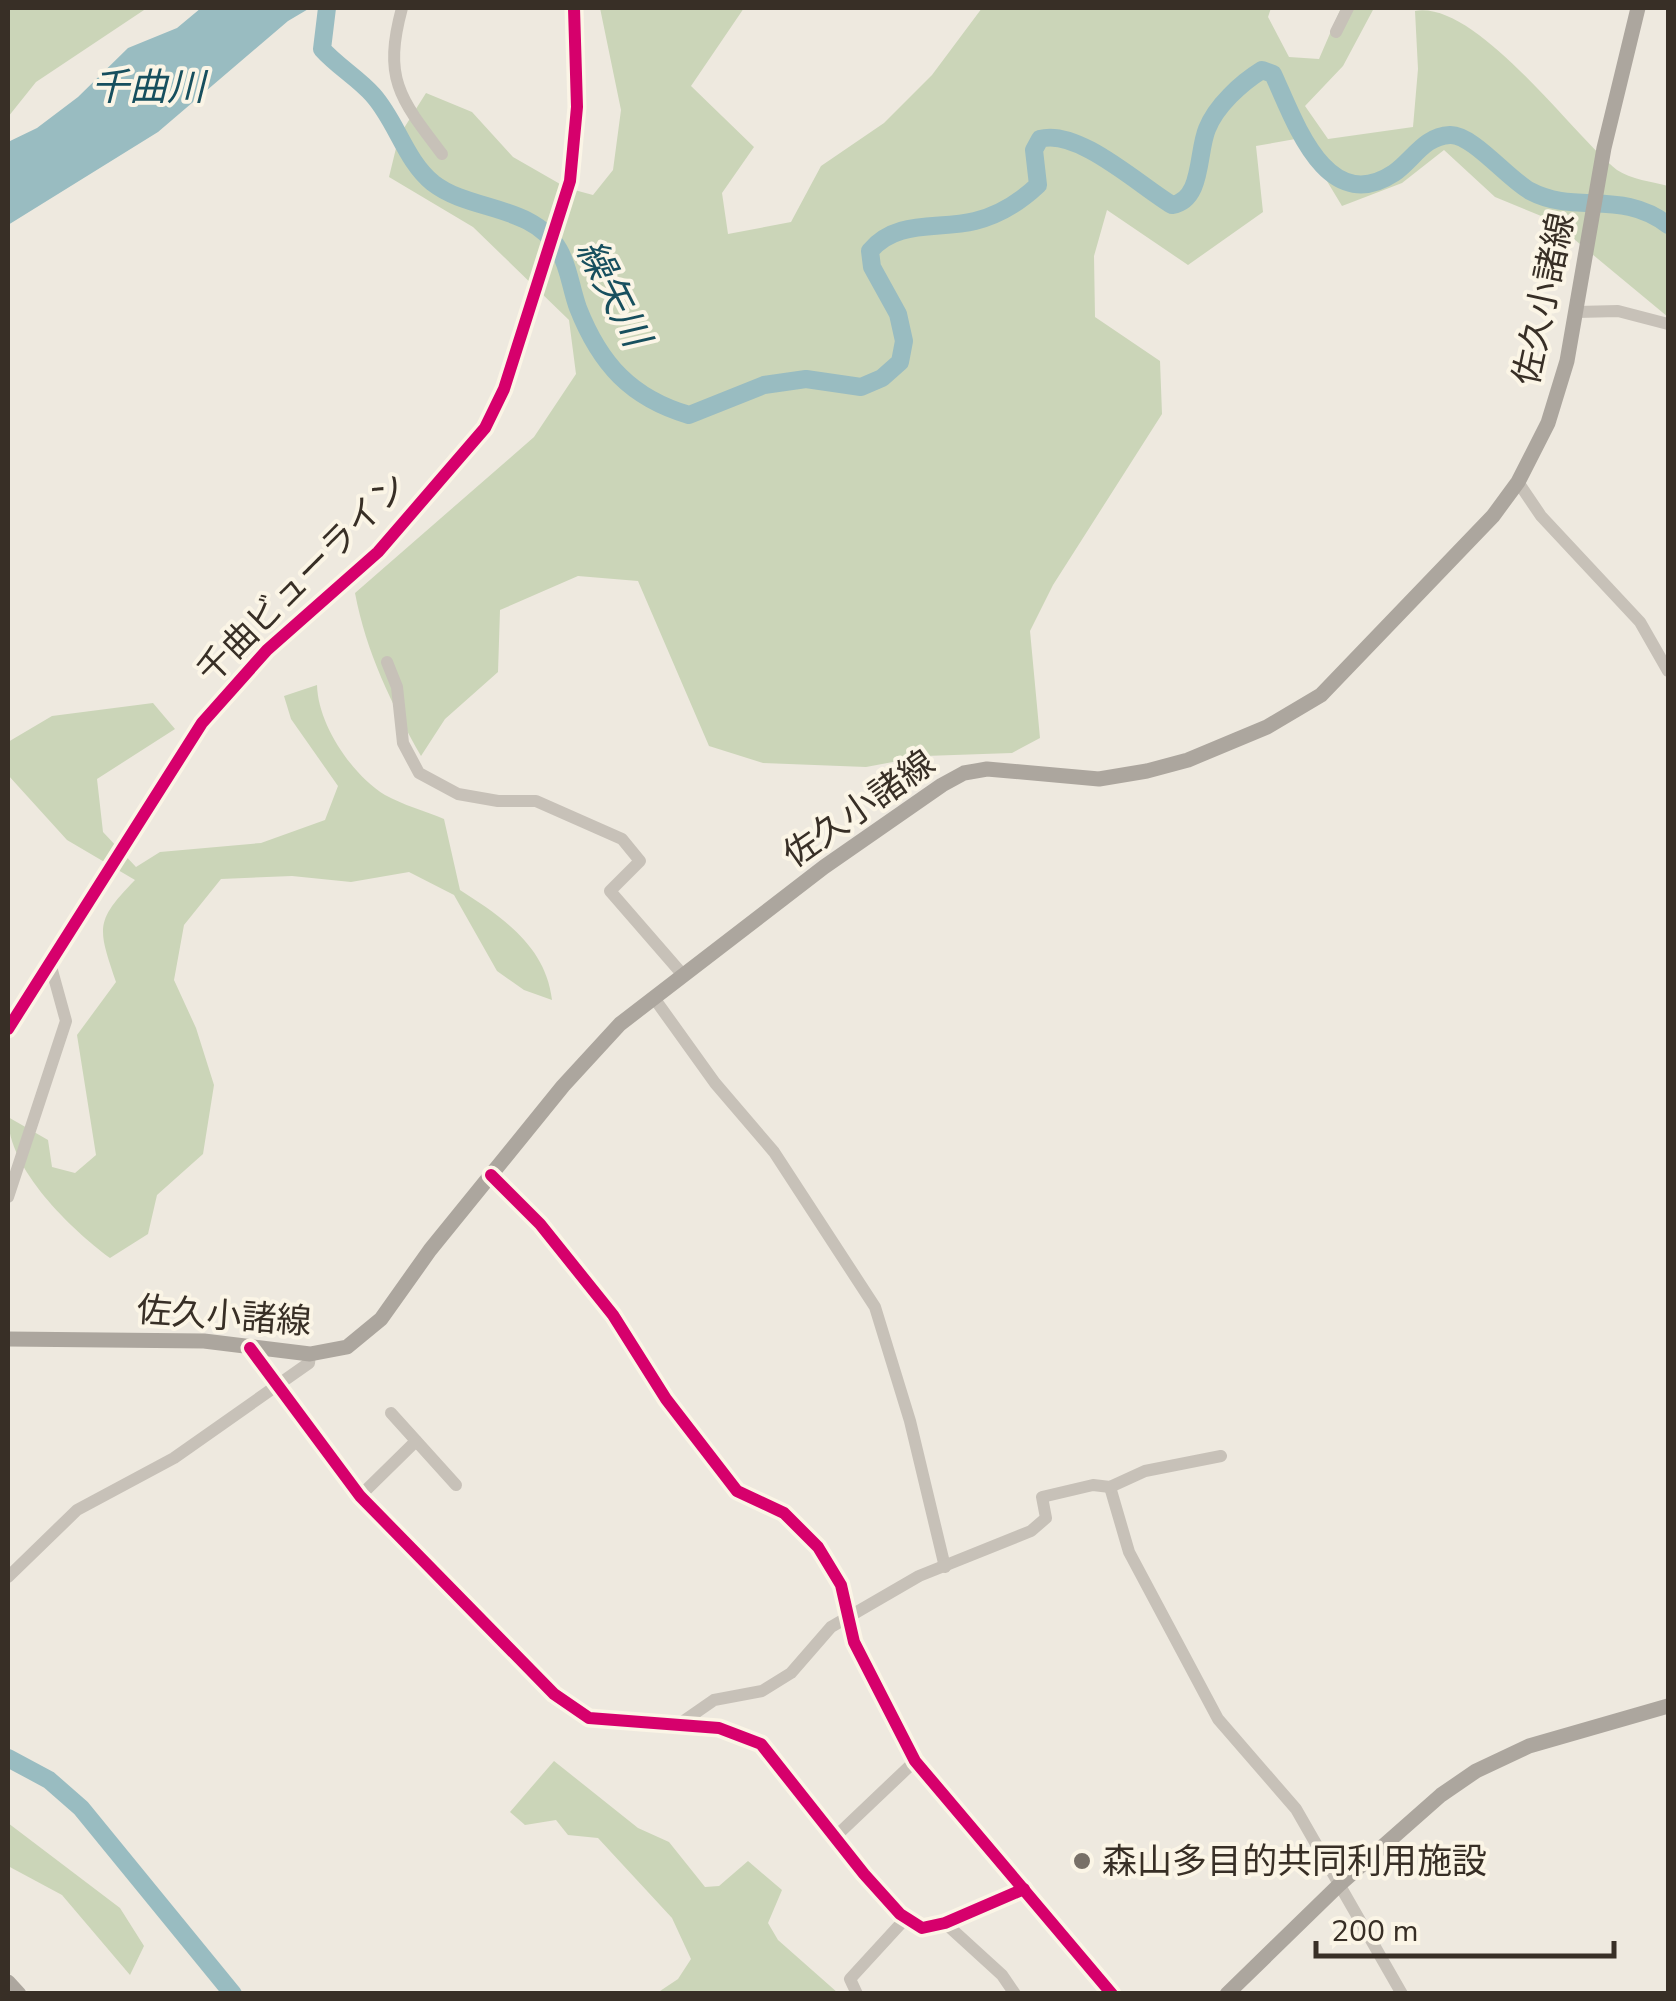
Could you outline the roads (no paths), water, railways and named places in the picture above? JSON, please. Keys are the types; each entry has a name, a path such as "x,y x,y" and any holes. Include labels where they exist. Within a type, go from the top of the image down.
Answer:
{"main road":[{"name":"佐久小諸線","path":"8,1340 153,1338 310,1354 347,1347 366,1335 595,1049 654,998 824,867 964,773 1008,769 1098,778 1188,760 1293,713 1349,669 1482,528 1518,482 1552,410 1577,312 1604,148 1638,8"},
{"path":"1226,1994 1441,1794 1505,1754 1668,1706"},
{"path":"8,1982 19,1994"}],"street":[{"path":"402,8 391,58 394,79 442,154"},
{"name":"千曲ビューライン","path":"8,1029 202,723 240,677 378,552 468,454 504,390 570,181 577,107 574,8"},
{"path":"1336,32 1348,8"},
{"path":"1577,312 1618,311 1668,324"},
{"path":"1518,482 1542,516 1640,622 1668,671"},
{"path":"387,662 396,688 403,743 419,774 458,794 498,802 536,801 622,839 640,862 610,891 683,975"},
{"path":"8,1197 66,1020 50,962"},
{"path":"654,998 715,1083 774,1152 876,1307 910,1421 944,1566"},
{"path":"491,1175 540,1224 613,1315 666,1398 737,1491 784,1513 818,1547 842,1585 854,1642 915,1760 1112,1994"},
{"path":"250,1348 360,1496 554,1694 589,1718 736,1731 762,1744 835,1837 906,1918 922,1928 945,1924 1024,1888"},
{"path":"8,1577 77,1510 174,1458 310,1363 310,1354"},
{"path":"391,1413 456,1485"},
{"path":"360,1496 416,1441"},
{"path":"676,1726 714,1700 762,1691 791,1674 819,1638 848,1616 944,1566 1031,1531 1046,1518 1042,1497 1093,1485 1110,1487 1145,1471 1221,1456"},
{"path":"1110,1487 1129,1552 1210,1704 1296,1810 1402,1994"},
{"path":"835,1837 915,1760"},
{"path":"856,1994 850,1979 906,1918"},
{"path":"945,1924 1002,1974 1016,1994"}],"water":[{"name":"千曲川","path":"201,8 310,8 288,21 158,132 8,225 8,142 37,128 78,97 128,48 177,28"}],"waterway":[{"name":"繰矢川","path":"327,8 322,49 373,95 423,174 448,192 517,216 548,235 568,271 587,328 607,362 650,399 689,415 764,385 806,379 861,387 882,378 900,362 904,341 898,314 872,267 870,251 892,234 975,221 1016,202 1038,185 1034,150 1040,139 1072,142 1108,161 1172,205 1182,201 1194,185 1211,120 1230,96 1262,70 1273,74 1316,157 1331,173 1349,183 1370,184 1394,173 1426,144 1450,135 1469,142 1530,191 1564,201 1633,208 1668,225"},
{"path":"8,1758 49,1780 81,1808 233,1994"}],"place":[{"name":"森山多目的共同利用施設","path":"1082,1861"}]}
